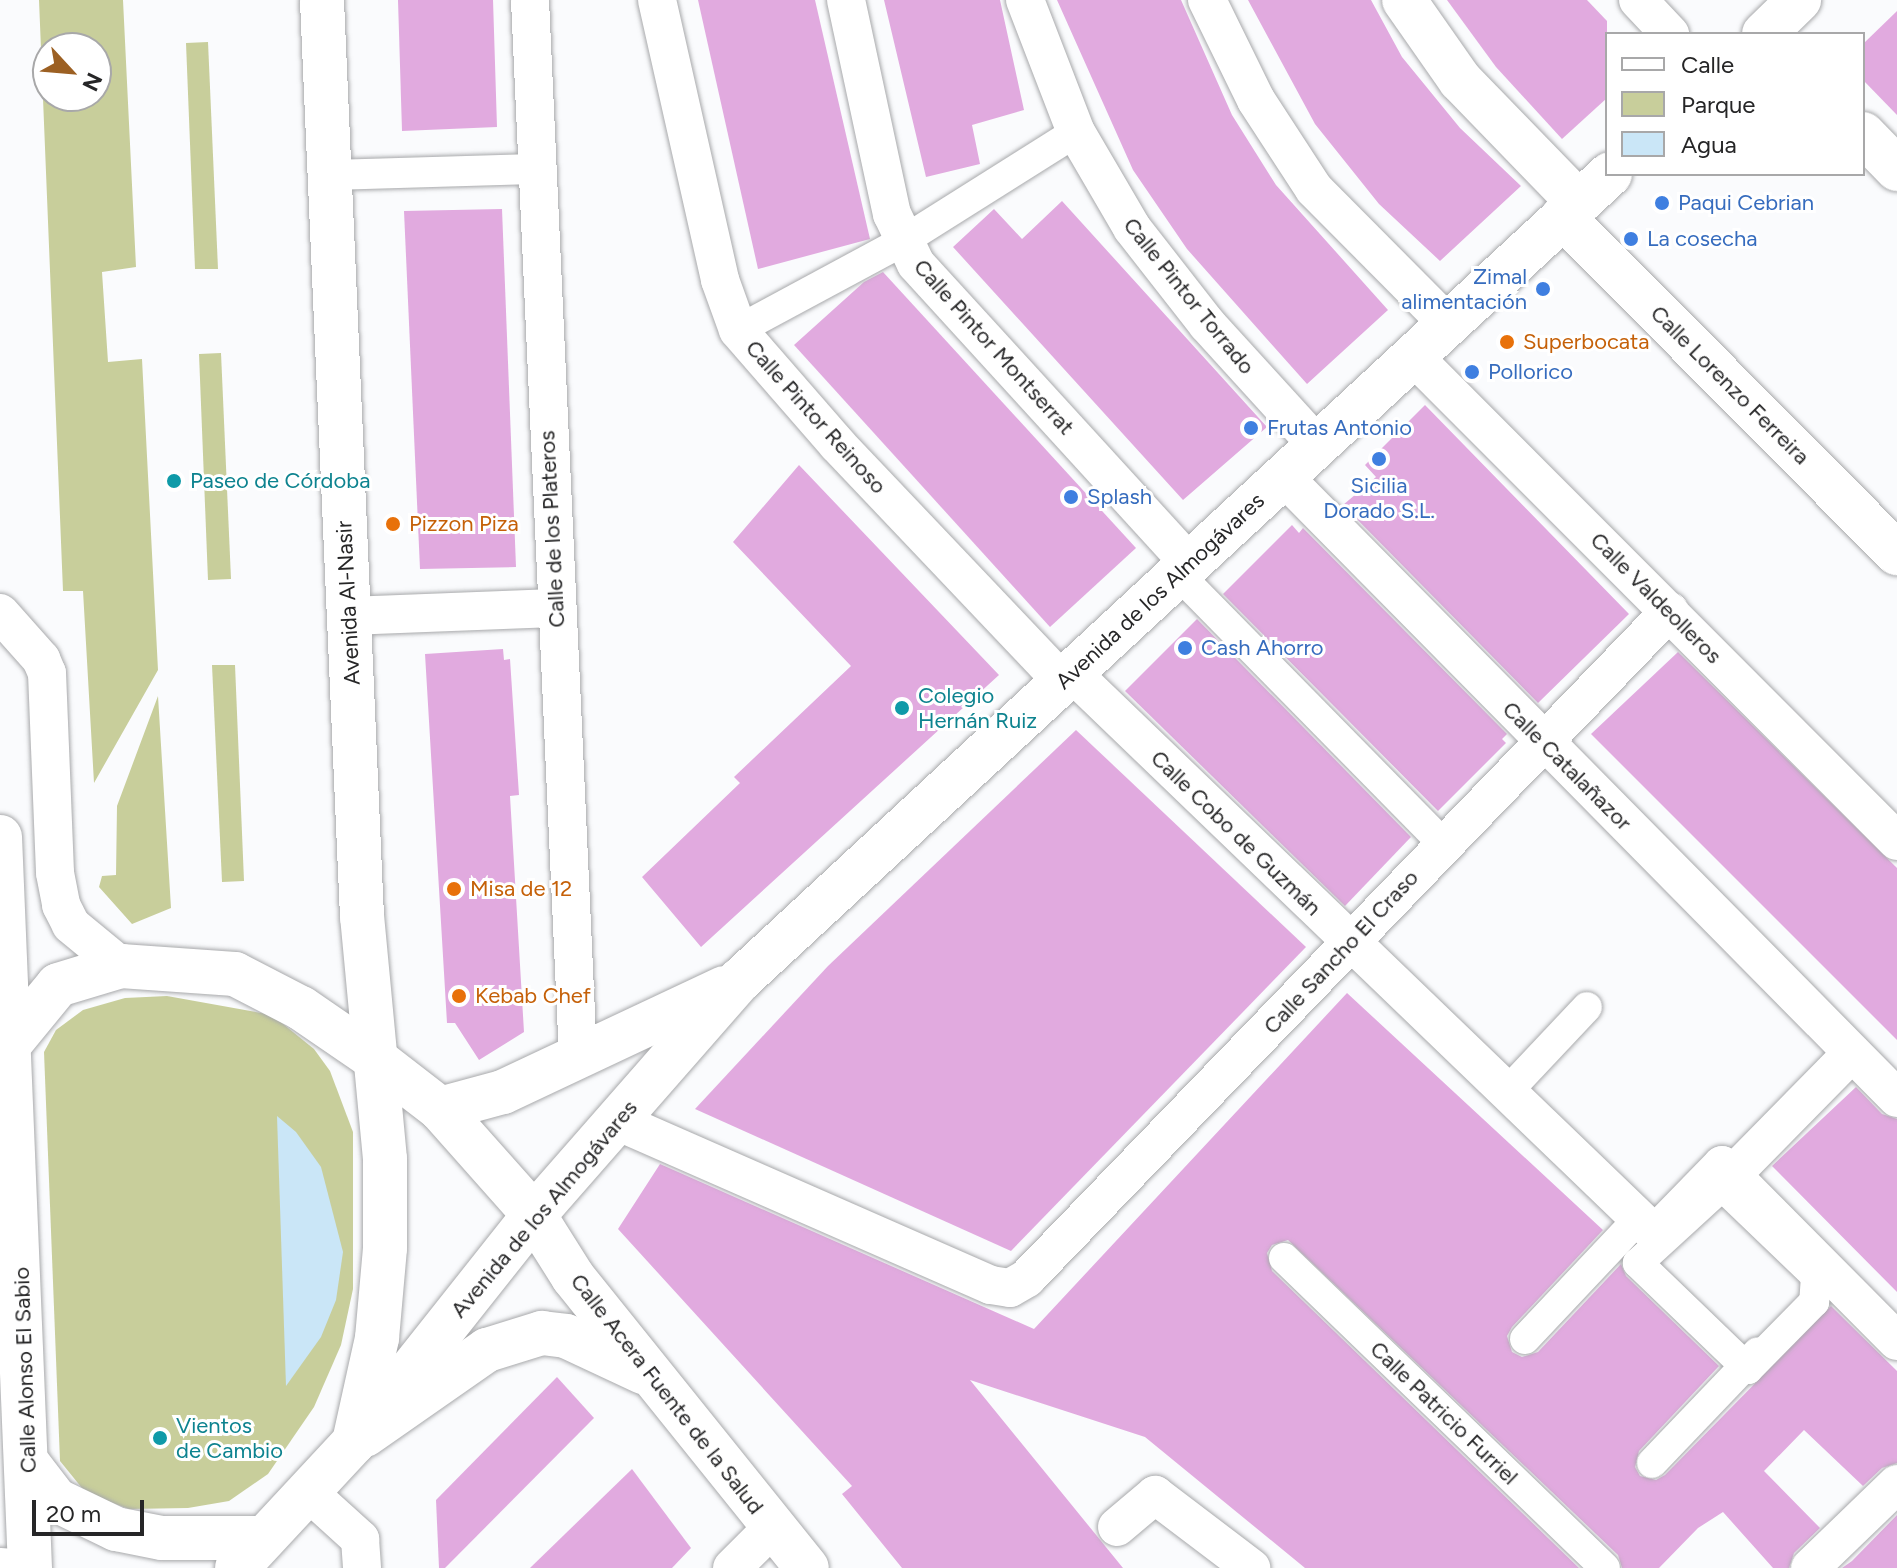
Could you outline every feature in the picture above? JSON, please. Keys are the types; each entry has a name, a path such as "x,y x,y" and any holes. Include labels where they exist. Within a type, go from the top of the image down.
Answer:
{"main road":[{"name":"Avenida Al-Nasir","path":"322,0 362,917 378,1061 385,1248 377,1338 354,1442"},
{"name":"Calle Lorenzo Ferreira","path":"1404,0 1460,80 1571,210 1897,553"},
{"path":"1766,32 1799,0"},
{"path":"1865,136 1897,169"},
{"name":"Avenida de los Almogávares","path":"354,1442 534,1215 740,980 1608,176"},
{"name":"Calle Alonso El Sabio","path":"0,837 12,1041 29,1465 30,1568"},
{"path":"12,1041 58,985 121,966"},
{"name":"Calle Acera Fuente de la Salud","path":"121,966 235,974 301,1008 440,1109 534,1215 573,1277 807,1568"},
{"name":"Avenida de los Almogávares","path":"440,1109 503,1092 740,980"},
{"path":"29,1465 56,1500 116,1529 250,1553 354,1442 487,1350 542,1333 566,1336 652,1377"}],"street":[{"name":"Calle de los Plateros","path":"530,0 555,608 578,1058"},
{"name":"Calle Pintor Reinoso","path":"657,0 720,280 738,330 837,444 1067,677"},
{"name":"Calle Pintor Montserrat","path":"846,0 892,214 903,241 932,282 1184,569"},
{"name":"Calle Pintor Torrado","path":"1025,0 1076,132 1106,188 1167,276 1317,445"},
{"path":"1207,0 1256,100 1314,189 1448,324"},
{"path":"1638,0 1668,32"},
{"path":"738,330 903,241 1076,132"},
{"path":"329,175 536,169"},
{"name":"Calle Valdeolleros","path":"1413,356 1897,841"},
{"name":"Calle Catalañazor","path":"1283,476 1897,1098"},
{"path":"1184,569 1443,844"},
{"path":"348,616 555,608"},
{"name":"Calle Sancho El Craso","path":"617,1121 991,1285 1010,1288 1027,1278 1670,611"},
{"path":"0,613 41,659 47,673 55,873 61,905 71,925 121,966"},
{"name":"Calle Cobo de Guzmán","path":"1067,677 1639,1218"},
{"path":"1506,1093 1587,1007"},
{"path":"1732,1175 1852,1053"},
{"path":"1525,1339 1639,1218 1655,1234 1722,1165 1824,1282"},
{"path":"1824,1282 1814,1302 1748,1369 1638,1263 1722,1186 1816,1276 1824,1282 1897,1341"},
{"name":"Calle Patricio Furriel","path":"1284,1258 1605,1568"},
{"path":"1652,1463 1745,1366"},
{"path":"1810,1568 1897,1484"},
{"path":"307,1491 360,1539 362,1568"},
{"path":"1117,1527 1155,1495 1251,1568"},
{"path":"732,1568 773,1527"},
{"path":"0,1567 13,1568"}],"green space":[{"path":"39,0 123,0 136,267 102,272 108,362 142,359 158,670 94,783 83,591 63,591 44,112 112,112 112,32 40,32"},
{"path":"208,42 218,269 195,269 186,43"},
{"path":"221,353 231,579 208,580 199,354"},
{"path":"212,665 235,665 244,881 222,882"},
{"path":"158,696 171,908 132,924 99,887 102,876 116,875 117,806"},
{"path":"167,996 272,1015 314,1049 330,1071 353,1132 353,1289 341,1345 314,1407 268,1474 229,1501 188,1508 129,1509 86,1493 60,1461 44,1052 56,1030 83,1010 125,998"}],"water":[{"path":"277,1116 296,1132 321,1167 343,1252 336,1300 321,1337 286,1386"}],"building":[{"path":"398,0 493,0 497,127 402,131"},
{"path":"698,0 815,0 870,239 758,269"},
{"path":"884,0 1000,0 1024,110 972,125 980,164 926,177"},
{"path":"1057,0 1181,0 1232,115 1276,185 1388,310 1307,384 1187,249 1133,170"},
{"path":"1248,0 1371,0 1402,57 1460,128 1521,186 1440,261 1379,204 1315,124"},
{"path":"1447,0 1587,0 1607,21 1605,100 1562,139 1496,67"},
{"path":"1897,11 1897,115 1865,82 1865,42"},
{"path":"1062,201 1267,427 1183,500 953,247 994,209 1022,239"},
{"path":"502,209 516,567 420,569 404,211"},
{"path":"883,272 1136,548 1050,627 794,345 864,282"},
{"path":"1425,405 1629,614 1538,703 1343,505 1376,477 1365,465"},
{"name":"Colegio Hernán Ruiz","path":"799,465 999,675 701,947 642,877 740,783 734,777 851,666 733,542"},
{"path":"1292,525 1299,533 1303,528 1507,734 1502,739 1506,743 1438,811 1223,594"},
{"path":"1197,619 1411,837 1345,906 1125,691"},
{"path":"503,649 504,660 510,659 519,795 510,796 524,1032 479,1060 455,1023 447,1023 425,654"},
{"path":"1678,652 1897,868 1897,1040 1591,734"},
{"path":"1076,730 1306,947 1011,1251 695,1109 828,966"},
{"path":"1347,993 1603,1230 1512,1327 1507,1336 1512,1352 1522,1357 1538,1352 1621,1264 1626,1276 1719,1366 1639,1451 1635,1467 1640,1476 1656,1480 1665,1475 1831,1306 1897,1371 1897,1463 1882,1468 1863,1486 1804,1430 1764,1471 1820,1528 1794,1553 1789,1568 1773,1568 1723,1512 1698,1528 1659,1568 1622,1568 1618,1555 1288,1240 1272,1245 1267,1253 1272,1271 1579,1568 1305,1568 1145,1437 970,1380 1123,1568 902,1568 842,1494 852,1486 618,1229 660,1164 1034,1329"},
{"path":"1856,1087 1882,1114 1897,1119 1897,1292 1772,1166"},
{"path":"557,1377 594,1418 445,1568 439,1568 436,1500"},
{"path":"632,1469 691,1548 672,1568 530,1568"},
{"path":"1897,1515 1897,1568 1842,1568 1852,1561"}],"place":[{"name":"Paqui Cebrian","path":"1662,203"},
{"name":"La cosecha","path":"1631,239"},
{"name":"Zimal alimentación","path":"1543,289"},
{"name":"Superbocata","path":"1507,342"},
{"name":"Pollorico","path":"1472,372"},
{"name":"Frutas Antonio","path":"1251,428"},
{"name":"Sicilia Dorado S.L.","path":"1379,459"},
{"name":"Paseo de Córdoba","path":"174,481"},
{"name":"Splash","path":"1071,497"},
{"name":"Pizzon Piza","path":"393,524"},
{"name":"Cash Ahorro","path":"1185,648"},
{"name":"Colegio Hernán Ruiz","path":"902,708"},
{"name":"Misa de 12","path":"454,889"},
{"name":"Kebab Chef","path":"459,996"},
{"name":"Vientos de Cambio","path":"160,1438"}]}
